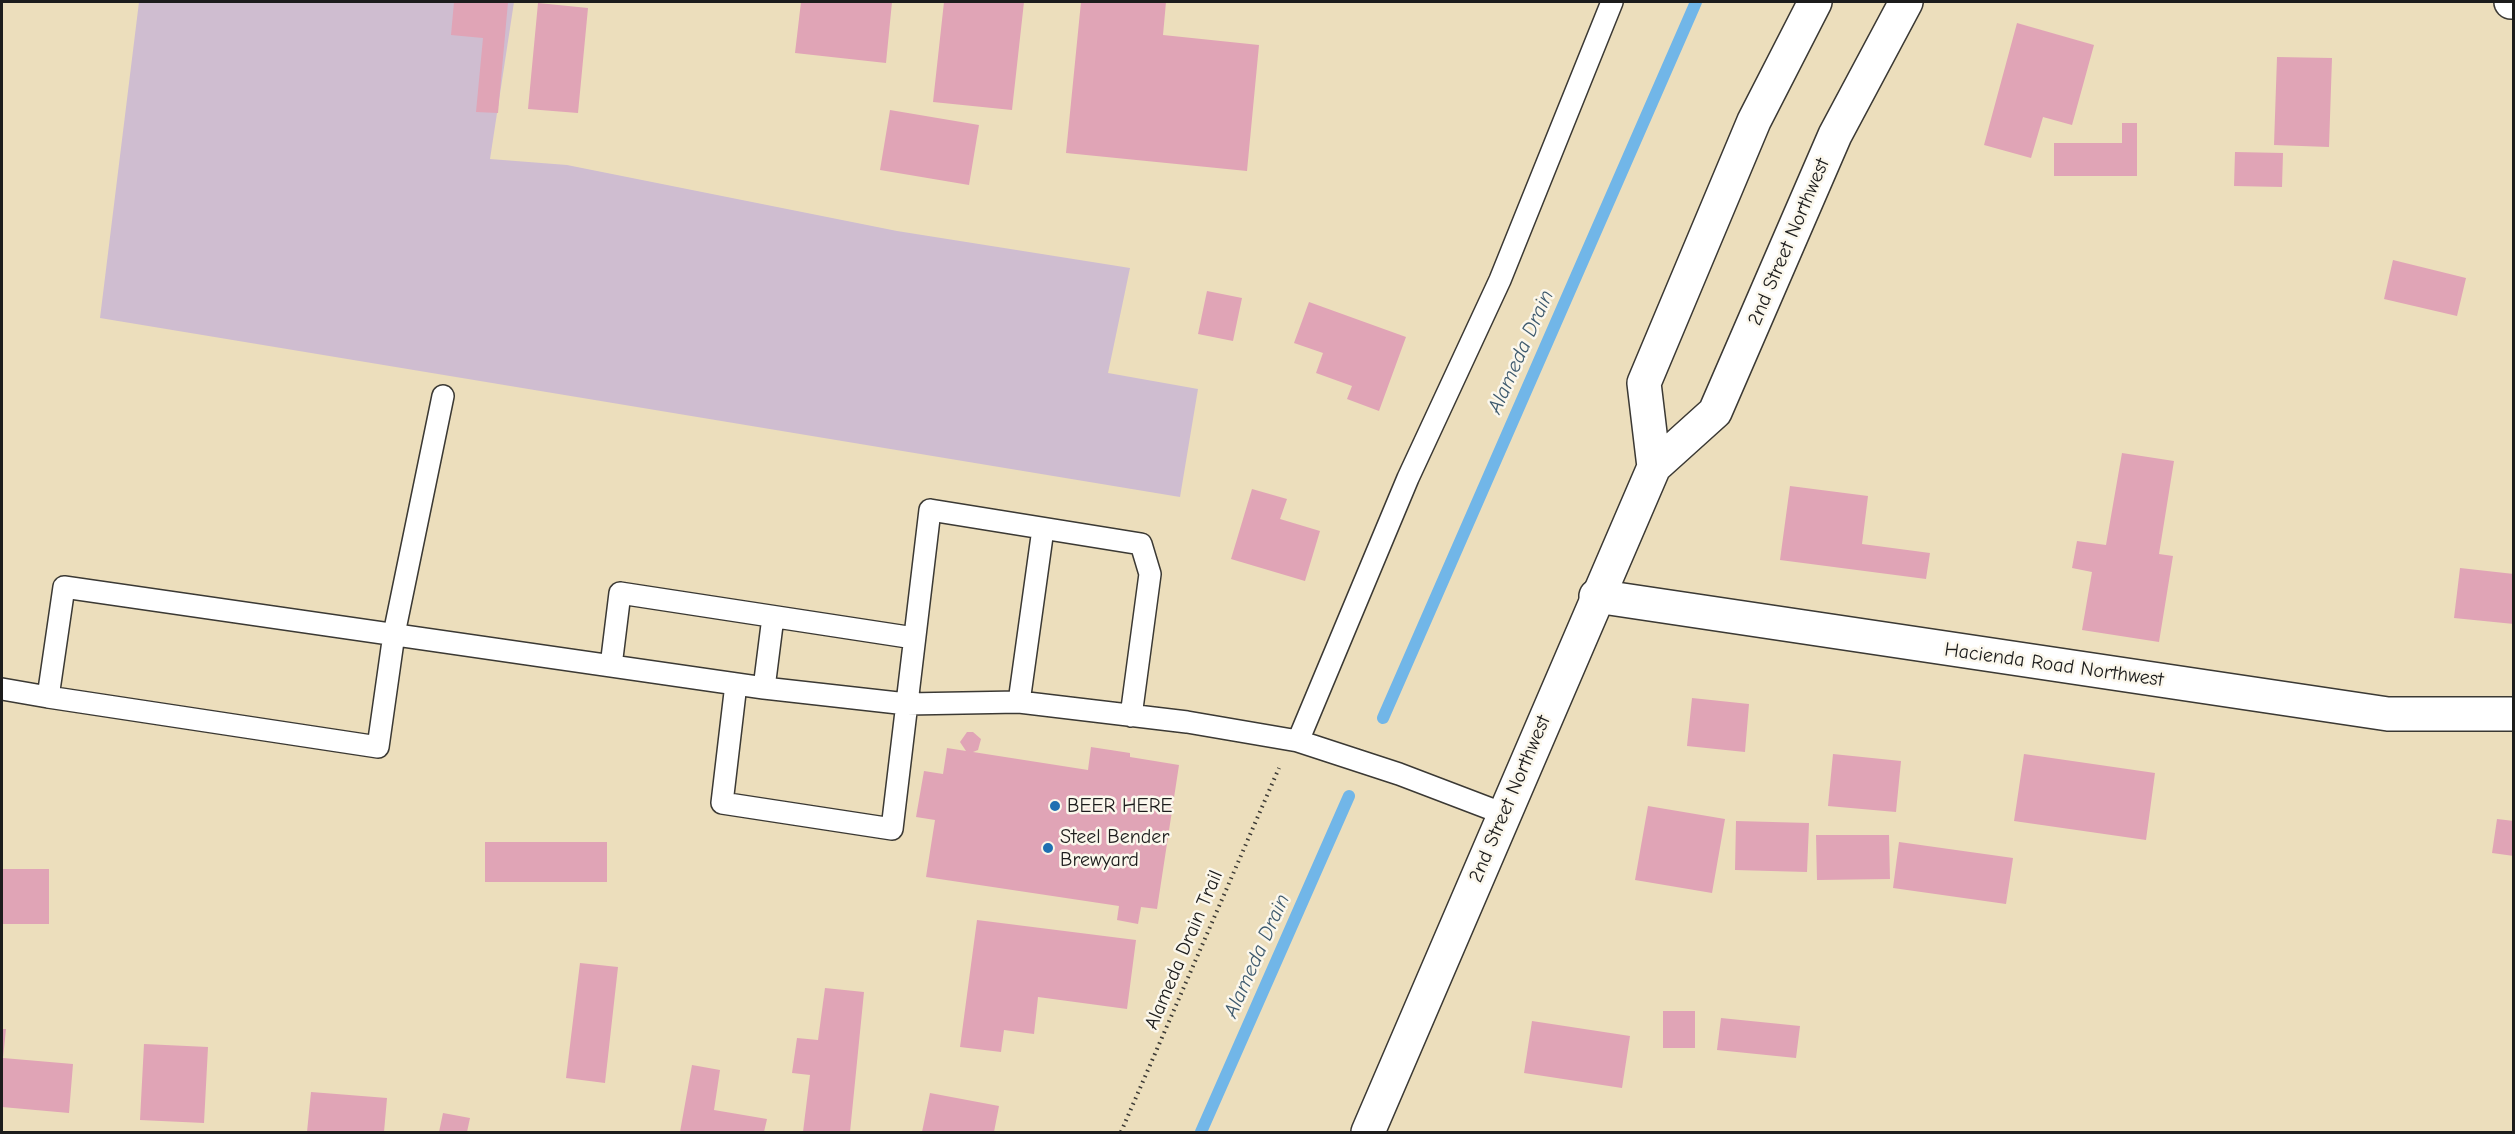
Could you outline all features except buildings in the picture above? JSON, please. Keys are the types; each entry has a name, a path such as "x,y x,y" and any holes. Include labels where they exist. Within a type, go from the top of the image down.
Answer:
{"main road":[{"path":"1654,467 1644,383 1754,121 1815,2"},
{"name":"2nd Street Northwest","path":"1368,1132 1596,596 1654,467 1715,412 1835,135 1906,2"},
{"name":"Hacienda Road Northwest","path":"1596,596 2388,714 2514,714"}],"lane":[{"path":"1298,741 1408,478 1500,280 1612,2"},
{"path":"2,689 378,747 394,634 444,396"},
{"path":"736,684 723,803 892,829 930,510 1141,544 1150,574 1131,716"},
{"path":"1019,702 1043,529"},
{"path":"48,697 64,587 764,688 907,704 1019,702 1187,722 1298,741 1400,774 1504,814"},
{"path":"611,666 620,593 914,638"},
{"path":"764,688 773,617"}],"path":[{"name":"Alameda Drain Trail","path":"1121,1132 1274,779"}],"shaded area":[{"path":"139,2 514,2 490,159 567,165 897,231 1130,268 1108,373 1198,389 1180,497 100,318"}],"waterway":[{"name":"Alameda Drain","path":"1383,718 1696,2"},
{"name":"Alameda Drain","path":"1201,1132 1349,796"}],"place":[{"name":"BEER HERE","path":"1055,806"},
{"name":"Steel Bender Brewyard","path":"1048,848"}]}
